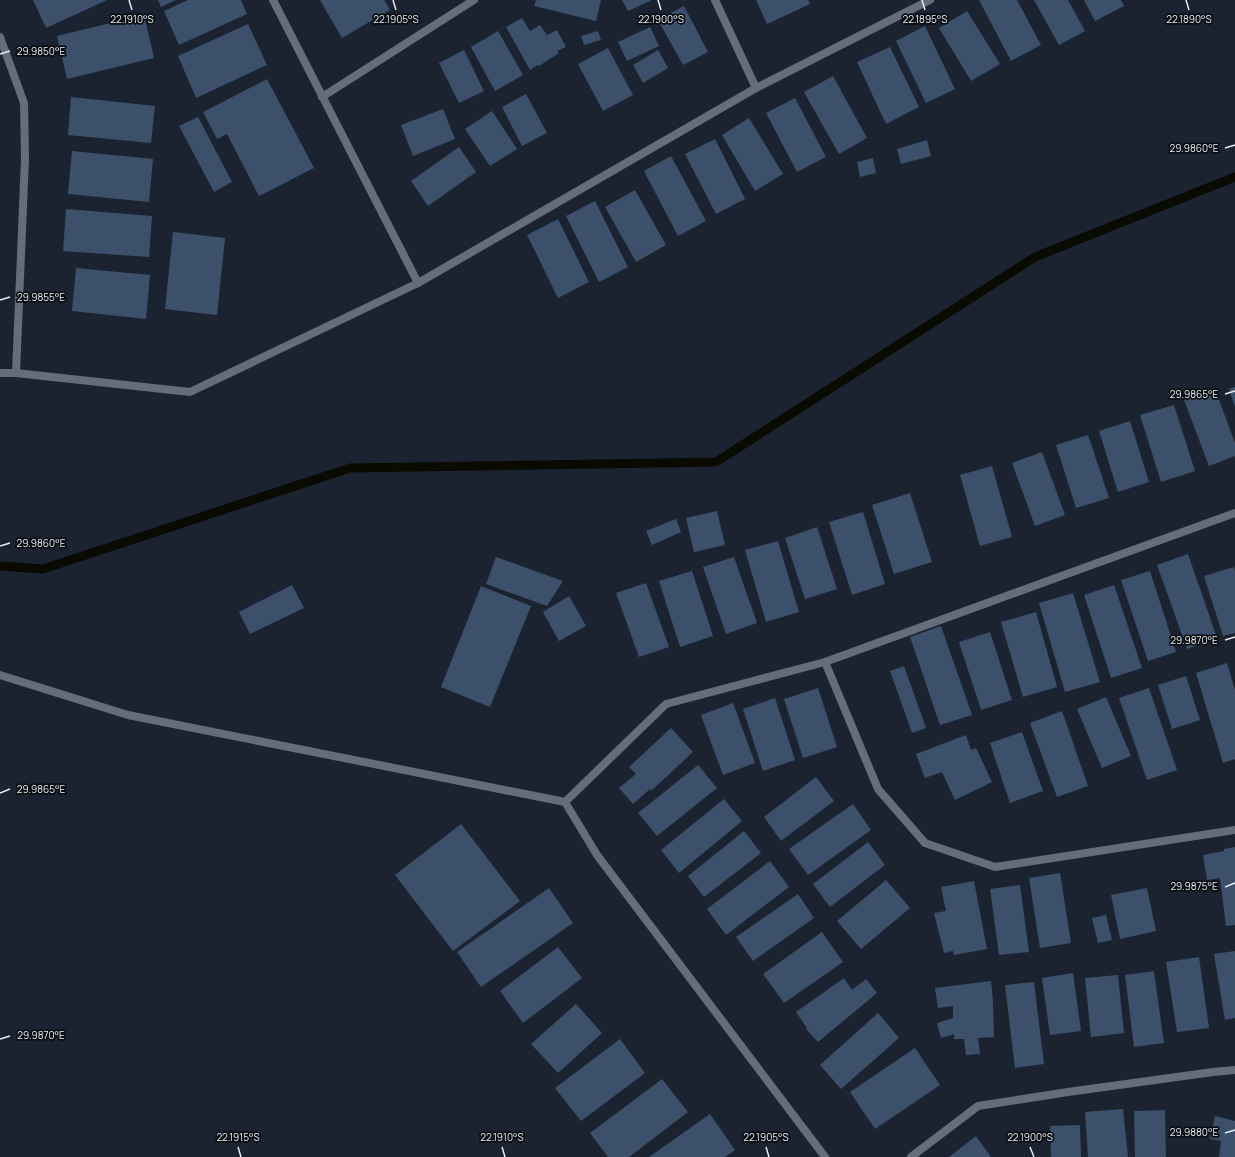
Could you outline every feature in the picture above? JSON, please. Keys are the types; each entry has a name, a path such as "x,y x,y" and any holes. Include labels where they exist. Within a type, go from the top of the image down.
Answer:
{"street":[{"path":"273,0 418,283"},
{"path":"322,97 474,0"},
{"path":"715,0 756,88"},
{"path":"0,373 190,392 418,283 756,88 930,0"},
{"path":"0,37 24,103 26,159 16,374"},
{"path":"565,802 666,704 825,662 1235,513"},
{"path":"825,662 878,789 925,844 995,868 1235,830"},
{"path":"0,675 128,715 565,802 597,855 826,1157"},
{"path":"911,1157 978,1106 1076,1091 1235,1070"}],"building":[{"path":"33,0 107,0 46,28"},
{"path":"158,0 176,0 161,7"},
{"path":"188,0 241,0 247,14 179,45 164,11"},
{"path":"320,0 384,0 390,10 342,38"},
{"path":"536,0 601,0 596,21 534,6"},
{"path":"622,0 652,0 628,11"},
{"path":"756,0 808,0 810,4 767,24"},
{"path":"979,0 1017,0 1041,45 1011,61"},
{"path":"1034,0 1068,0 1085,31 1059,45"},
{"path":"1084,0 1121,0 1124,6 1095,21"},
{"path":"684,6 708,52 683,65 658,20"},
{"path":"967,11 1000,64 971,81 939,28"},
{"path":"144,15 154,58 67,79 57,36"},
{"path":"522,18 530,31 540,25 547,35 557,30 566,47 557,51 559,53 539,66 538,65 530,70 506,27"},
{"path":"248,24 267,65 196,98 178,56"},
{"path":"925,26 955,89 926,103 896,41"},
{"path":"650,27 659,46 627,61 618,42"},
{"path":"498,31 523,75 495,91 471,47"},
{"path":"598,31 601,40 584,45 581,36"},
{"path":"890,47 919,107 886,124 857,62"},
{"path":"608,48 633,95 603,111 578,64"},
{"path":"464,50 484,91 459,103 439,63"},
{"path":"658,50 668,68 643,83 633,65"},
{"path":"833,76 867,138 839,154 804,92"},
{"path":"267,79 314,168 259,196 227,134 217,139 203,112"},
{"path":"526,94 547,133 522,146 502,107"},
{"path":"71,97 155,106 151,143 68,135"},
{"path":"795,98 826,157 797,172 766,113"},
{"path":"443,109 455,139 413,156 401,125"},
{"path":"492,111 517,149 490,166 465,129"},
{"path":"198,117 232,182 214,192 179,126"},
{"path":"749,118 783,174 755,191 722,135"},
{"path":"715,139 745,199 716,214 685,154"},
{"path":"927,140 931,156 901,164 897,149"},
{"path":"459,147 476,172 428,206 411,181"},
{"path":"72,151 153,159 149,202 68,194"},
{"path":"671,156 706,221 678,236 644,171"},
{"path":"873,158 876,173 860,177 857,162"},
{"path":"635,190 666,245 636,262 605,207"},
{"path":"595,201 628,267 599,282 566,216"},
{"path":"66,209 152,216 149,257 63,251"},
{"path":"558,219 589,282 558,298 527,235"},
{"path":"173,232 225,238 217,315 165,309"},
{"path":"76,268 150,275 146,319 72,311"},
{"path":"1235,387 1235,407 1229,389"},
{"path":"1215,389 1235,443 1235,456 1209,466 1184,400"},
{"path":"1174,405 1195,471 1161,482 1140,415"},
{"path":"1130,421 1149,482 1118,492 1099,431"},
{"path":"1088,435 1109,498 1076,508 1056,445"},
{"path":"1042,452 1065,515 1035,526 1012,463"},
{"path":"992,466 1012,537 980,546 960,475"},
{"path":"910,493 932,562 894,574 872,505"},
{"path":"717,511 725,545 694,552 686,518"},
{"path":"863,512 885,584 852,595 829,522"},
{"path":"676,519 681,532 652,545 646,531"},
{"path":"817,527 837,589 805,599 785,538"},
{"path":"778,541 799,612 766,622 745,550"},
{"path":"1188,554 1217,638 1187,649 1157,565"},
{"path":"496,557 563,581 547,606 486,584"},
{"path":"734,557 757,623 726,634 703,567"},
{"path":"1234,567 1235,633 1223,636 1204,576"},
{"path":"692,571 713,636 680,647 659,581"},
{"path":"1150,571 1176,652 1148,661 1121,580"},
{"path":"646,583 669,647 639,657 616,593"},
{"path":"292,585 304,608 250,634 239,612"},
{"path":"1114,585 1142,668 1111,678 1084,595"},
{"path":"481,586 531,606 490,707 441,687"},
{"path":"1073,593 1100,682 1065,692 1039,603"},
{"path":"569,596 586,626 559,641 543,612"},
{"path":"1036,612 1057,687 1023,697 1001,622"},
{"path":"941,626 972,715 940,725 910,637"},
{"path":"990,632 1012,700 981,710 959,642"},
{"path":"1227,663 1235,690 1235,759 1223,763 1196,673"},
{"path":"904,666 926,728 912,733 890,671"},
{"path":"1186,676 1200,720 1172,729 1158,685"},
{"path":"818,688 837,747 803,758 784,699"},
{"path":"1149,688 1177,770 1147,780 1119,698"},
{"path":"1106,697 1131,756 1102,768 1077,709"},
{"path":"775,698 795,760 763,771 743,709"},
{"path":"733,703 755,763 723,775 701,715"},
{"path":"1062,711 1088,786 1057,797 1030,723"},
{"path":"671,728 693,752 651,791 650,789 633,804 619,788 636,774 629,767"},
{"path":"1022,732 1043,791 1010,803 990,743"},
{"path":"966,735 971,750 976,748 992,782 955,800 942,772 925,778 916,754"},
{"path":"698,765 717,788 657,836 638,813"},
{"path":"816,777 834,801 781,841 764,817"},
{"path":"724,799 742,821 679,873 661,850"},
{"path":"853,804 871,830 808,875 789,849"},
{"path":"461,824 520,901 453,951 395,875"},
{"path":"744,831 761,853 704,897 688,876"},
{"path":"868,842 885,865 830,907 813,884"},
{"path":"1235,847 1235,925 1226,926 1220,878 1207,880 1203,855 1224,851 1224,849"},
{"path":"770,861 789,887 726,935 707,909"},
{"path":"1060,873 1071,943 1040,948 1029,878"},
{"path":"886,880 910,908 861,949 837,921"},
{"path":"974,881 987,949 954,955 953,951 944,953 934,913 946,911 941,887"},
{"path":"1020,885 1029,952 999,955 990,889"},
{"path":"549,888 573,923 481,987 457,952"},
{"path":"1147,888 1156,931 1120,939 1111,895"},
{"path":"798,894 814,918 753,961 736,937"},
{"path":"1106,915 1112,940 1098,943 1092,918"},
{"path":"822,932 843,962 784,1003 763,974"},
{"path":"558,947 582,978 523,1023 500,991"},
{"path":"1235,951 1235,1018 1225,1020 1214,954"},
{"path":"1199,957 1209,1028 1177,1032 1166,962"},
{"path":"1154,971 1164,1043 1134,1047 1125,975"},
{"path":"1073,973 1081,1031 1050,1035 1042,978"},
{"path":"1118,975 1124,1033 1091,1037 1085,978"},
{"path":"844,978 852,990 866,979 877,993 818,1042 806,1029 807,1028 796,1012"},
{"path":"991,981 994,1037 978,1038 980,1054 966,1055 964,1039 954,1039 954,1034 941,1038 937,1023 953,1018 953,1006 938,1008 935,988"},
{"path":"1034,982 1044,1064 1015,1068 1005,985"},
{"path":"576,1004 602,1033 558,1073 531,1044"},
{"path":"878,1013 899,1038 841,1089 820,1065"},
{"path":"620,1039 645,1073 581,1121 555,1088"},
{"path":"915,1048 940,1085 875,1129 850,1092"},
{"path":"662,1079 688,1112 629,1157 608,1157 590,1133"},
{"path":"1123,1109 1128,1157 1088,1157 1085,1112"},
{"path":"1165,1110 1166,1157 1135,1157 1134,1111"},
{"path":"710,1114 735,1150 725,1157 649,1157"},
{"path":"1215,1116 1235,1121 1235,1157 1219,1157 1221,1141 1210,1139"},
{"path":"1080,1125 1081,1157 1051,1157 1050,1126"},
{"path":"976,1136 991,1157 949,1157"}],"waterway":[{"path":"0,566 43,569 350,468 716,462 1035,257 1235,177"}]}
